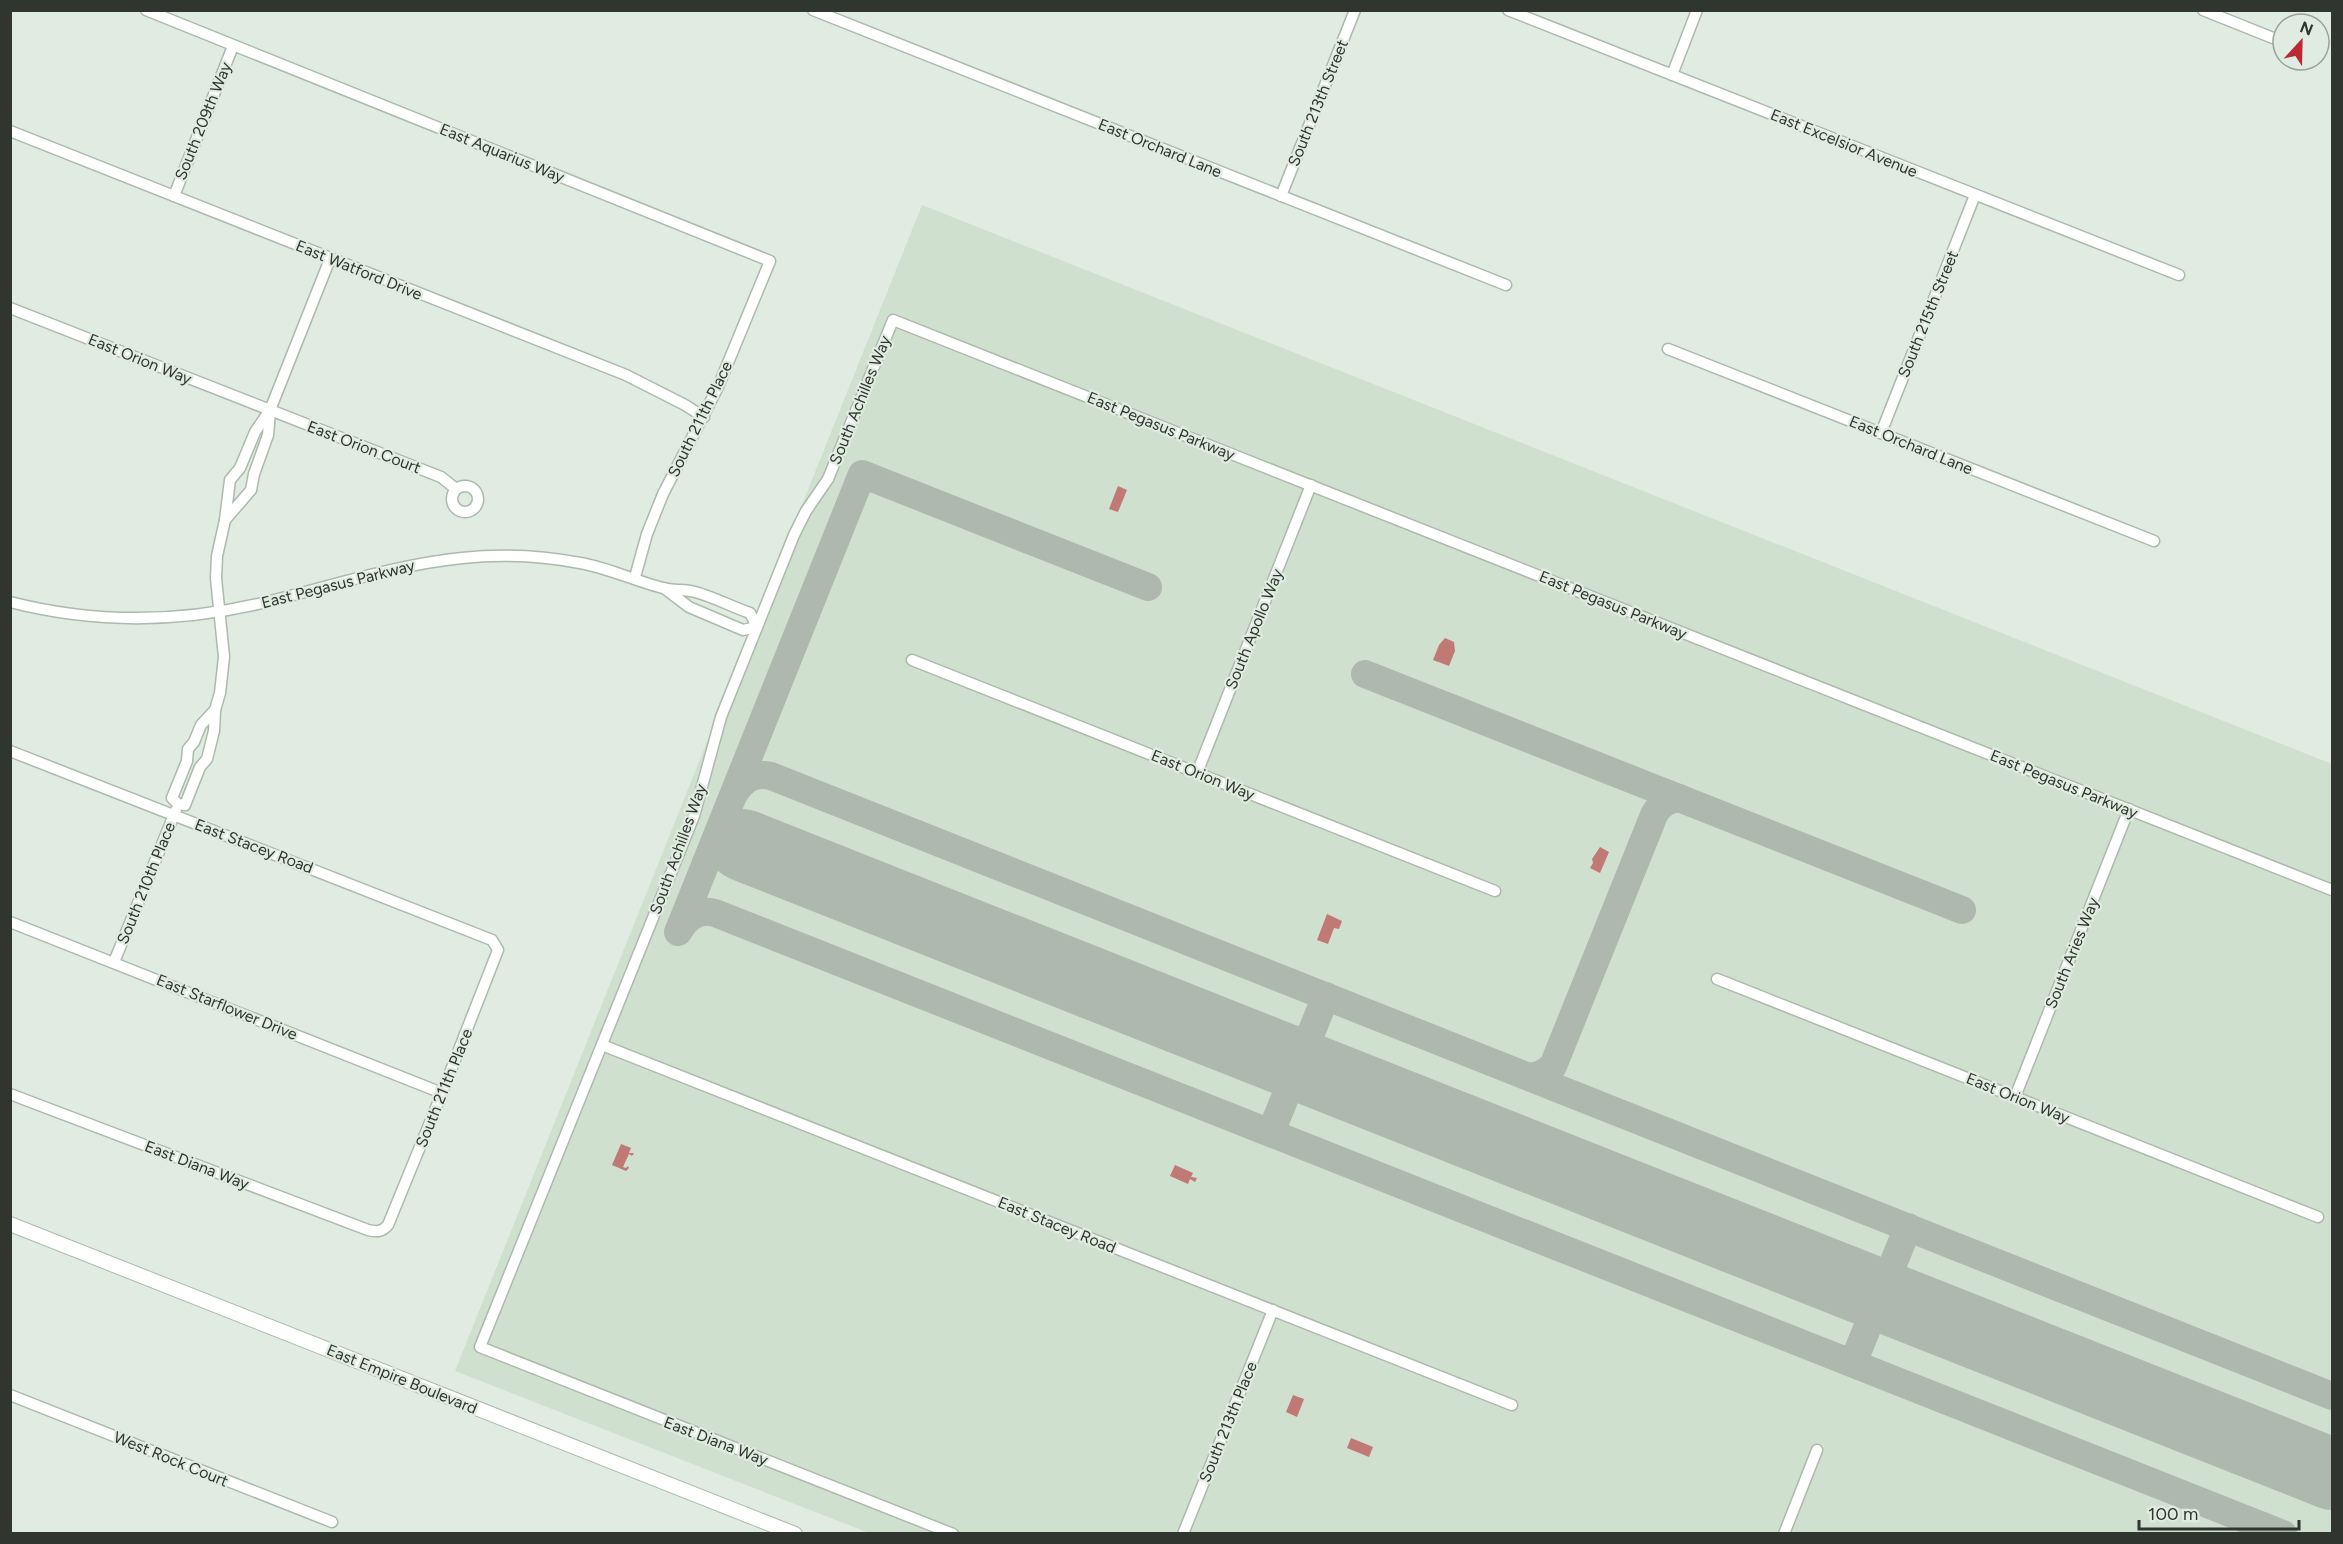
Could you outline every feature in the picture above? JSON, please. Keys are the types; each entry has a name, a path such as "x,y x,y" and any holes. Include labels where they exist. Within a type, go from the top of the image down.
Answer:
{"street":[{"name":"East Aquarius Way","path":"146,10 770,261"},
{"name":"East Orchard Lane","path":"813,10 1506,285"},
{"name":"South 213th Street","path":"1281,196 1355,10"},
{"name":"East Excelsior Avenue","path":"1508,10 2179,275"},
{"path":"1672,75 1697,10"},
{"path":"2203,10 2271,37"},
{"name":"South 209th Way","path":"174,196 233,46"},
{"name":"East Watford Drive","path":"10,131 627,375 704,417"},
{"name":"South 215th Street","path":"1881,433 1975,195"},
{"name":"South 210th Place","path":"114,962 176,810 185,805 200,767 207,759 214,730 224,657 216,578 217,556 225,520 230,480 255,432 270,410 330,259"},
{"name":"South 211th Place","path":"635,578 647,534 663,494 718,387 770,261"},
{"name":"East Orion Way","path":"10,308 270,410"},
{"name":"East Pegasus Parkway","path":"892,320 2332,890"},
{"name":"South Achilles Way","path":"480,1347 694,816 714,736 757,627 794,536 806,511 828,479 892,320"},
{"name":"East Orchard Lane","path":"1668,349 2154,541"},
{"name":"South 210th Place","path":"225,520 251,490 252,479 268,435 270,410"},
{"name":"East Orion Court","path":"270,410 441,477 456,489"},
{"path":"236,472 252,479"},
{"name":"South Apollo Way","path":"1197,772 1311,485"},
{"name":"East Pegasus Parkway","path":"10,602 46,611 130,619 174,618 257,604 420,563 465,558 513,557 573,562 664,588 694,592 750,613 757,627 743,630 689,607 664,588"},
{"name":"East Orion Way","path":"912,660 1494,891"},
{"name":"South 210th Place","path":"176,810 172,798 187,761 188,749 201,725 215,710"},
{"name":"East Stacey Road","path":"10,751 176,810 496,943"},
{"path":"187,761 200,767"},
{"name":"South Aries Way","path":"2015,1097 2129,809"},
{"name":"East Starflower Drive","path":"10,922 442,1093"},
{"name":"South 211th Place","path":"384,1230 388,1225 496,957 498,950 496,943"},
{"name":"East Orion Way","path":"1717,979 2318,1217"},
{"name":"East Stacey Road","path":"602,1045 1512,1405"},
{"name":"East Diana Way","path":"10,1094 368,1230 377,1232 384,1230"},
{"name":"East Empire Boulevard","path":"10,1224 795,1533"},
{"name":"South 213th Place","path":"1183,1533 1272,1310"},
{"name":"East Diana Way","path":"480,1347 953,1533"},
{"name":"West Rock Court","path":"10,1395 332,1522"},
{"path":"1784,1533 1817,1450"}],"shaded area":[{"path":"922,205 2332,764 2332,1533 869,1533 455,1371"},
{"path":"1118,486 1127,490 1118,512 1109,509"},
{"path":"1445,638 1454,642 1455,651 1449,666 1433,660 1439,645"},
{"path":"1600,847 1609,852 1600,873 1590,868 1593,863 1592,859"},
{"path":"1327,914 1342,921 1339,929 1334,928 1328,944 1317,940"},
{"path":"621,1144 631,1148 629,1153 634,1153 632,1156 629,1154 623,1167 628,1166 626,1171 612,1165"},
{"path":"1175,1165 1193,1173 1191,1177 1197,1178 1195,1182 1190,1179 1188,1184 1170,1176"},
{"path":"1293,1395 1304,1399 1297,1417 1286,1412"},
{"path":"1351,1438 1373,1447 1369,1457 1347,1448"}],"taxiway":[{"path":"679,930 862,474 1148,587"},
{"path":"1365,674 1962,910"},
{"path":"734,794 749,778 759,775 771,776 2332,1396"},
{"path":"1530,1077 1542,1074 1553,1066 1654,815 1664,803 1679,798"},
{"path":"706,863 713,854 726,846 743,845"},
{"path":"678,932 693,915 703,912 715,913 2283,1534"},
{"path":"1271,1132 1326,996"},
{"path":"1853,1363 1908,1227"}],"runway":[{"path":"743,845 2332,1474"}]}
